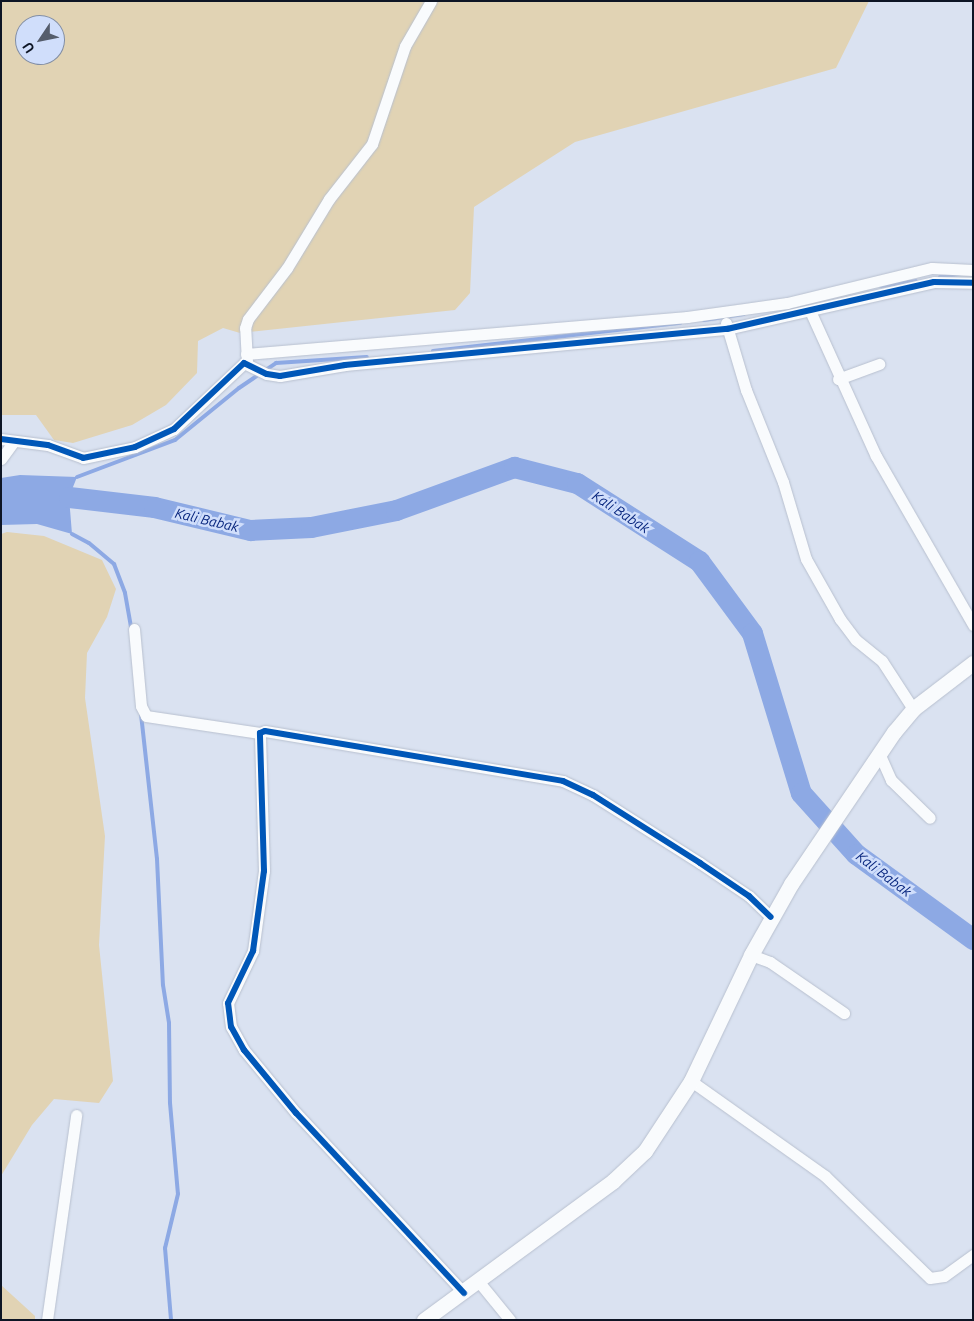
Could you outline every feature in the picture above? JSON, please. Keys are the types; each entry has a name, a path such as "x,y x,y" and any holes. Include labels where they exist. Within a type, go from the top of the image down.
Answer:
{"street":[{"path":"250,362 248,319 287,268 329,199 372,144 406,46 431,1"},
{"path":"1,439 48,445 83,458 135,447 174,429 217,392 239,366 250,362 541,340 725,320 924,270 948,274 973,283"},
{"path":"250,362 268,374 280,376 345,365 541,340 725,320 811,313 948,274 973,270"},
{"path":"811,313 838,379 876,456 973,625"},
{"path":"725,320 746,390 783,482 806,558 840,619 856,640 882,661 913,709"},
{"path":"838,379 879,364"},
{"path":"1,458 14,441"},
{"path":"134,629 142,710 146,716 260,733 266,731 563,781 593,795 700,863 749,896 771,917"},
{"path":"424,1320 479,1282 636,1161 655,1138 691,1081 751,954 771,917 879,753 913,709 973,663"},
{"path":"260,733 263,890 253,951 228,1003 231,1027 249,1057 296,1113 464,1293"},
{"path":"879,753 891,780 930,818"},
{"path":"751,954 770,962 844,1013"},
{"path":"691,1081 820,1171 930,1278 944,1276 973,1255"},
{"path":"47,1320 76,1115"},
{"path":"479,1282 510,1320"}],"shaded area":[{"path":"1,1 869,1 836,68 575,142 474,207 470,293 455,310 240,333 223,328 198,341 197,373 166,405 132,425 73,443 54,440 36,415 1,415"},
{"path":"7,532 44,536 102,560 116,589 107,617 87,653 85,698 105,836 99,945 113,1081 99,1103 54,1099 32,1125 1,1176 1,534"},
{"path":"1,1285 35,1316 35,1320 1,1320"}],"water":[{"path":"20,475 77,477 69,497 72,534 37,524 1,525 1,478"}],"waterway":[{"path":"940,277 960,274"},
{"path":"881,286 916,281"},
{"path":"704,320 744,314"},
{"path":"433,351 680,323"},
{"path":"77,477 175,440 239,388 276,363 367,357"},
{"name":"Kali Babak","path":"69,497 154,507 250,530 311,527 396,510 514,467 577,483 699,561 752,633 801,793 856,854 973,939"},
{"path":"72,534 89,543 114,564 125,593 131,627"},
{"path":"141,714 157,859 163,985 169,1023 170,1103 178,1194 165,1248 171,1320"}],"cycle path":[{"path":"1,439 48,445 83,458 135,447 174,429 244,363 267,374 280,376 345,365 727,329 934,282 973,283"},
{"path":"464,1293 296,1113 244,1050 231,1027 228,1003 253,951 264,871 260,733 265,731 563,781 593,795 700,863 749,896 771,917"}]}
